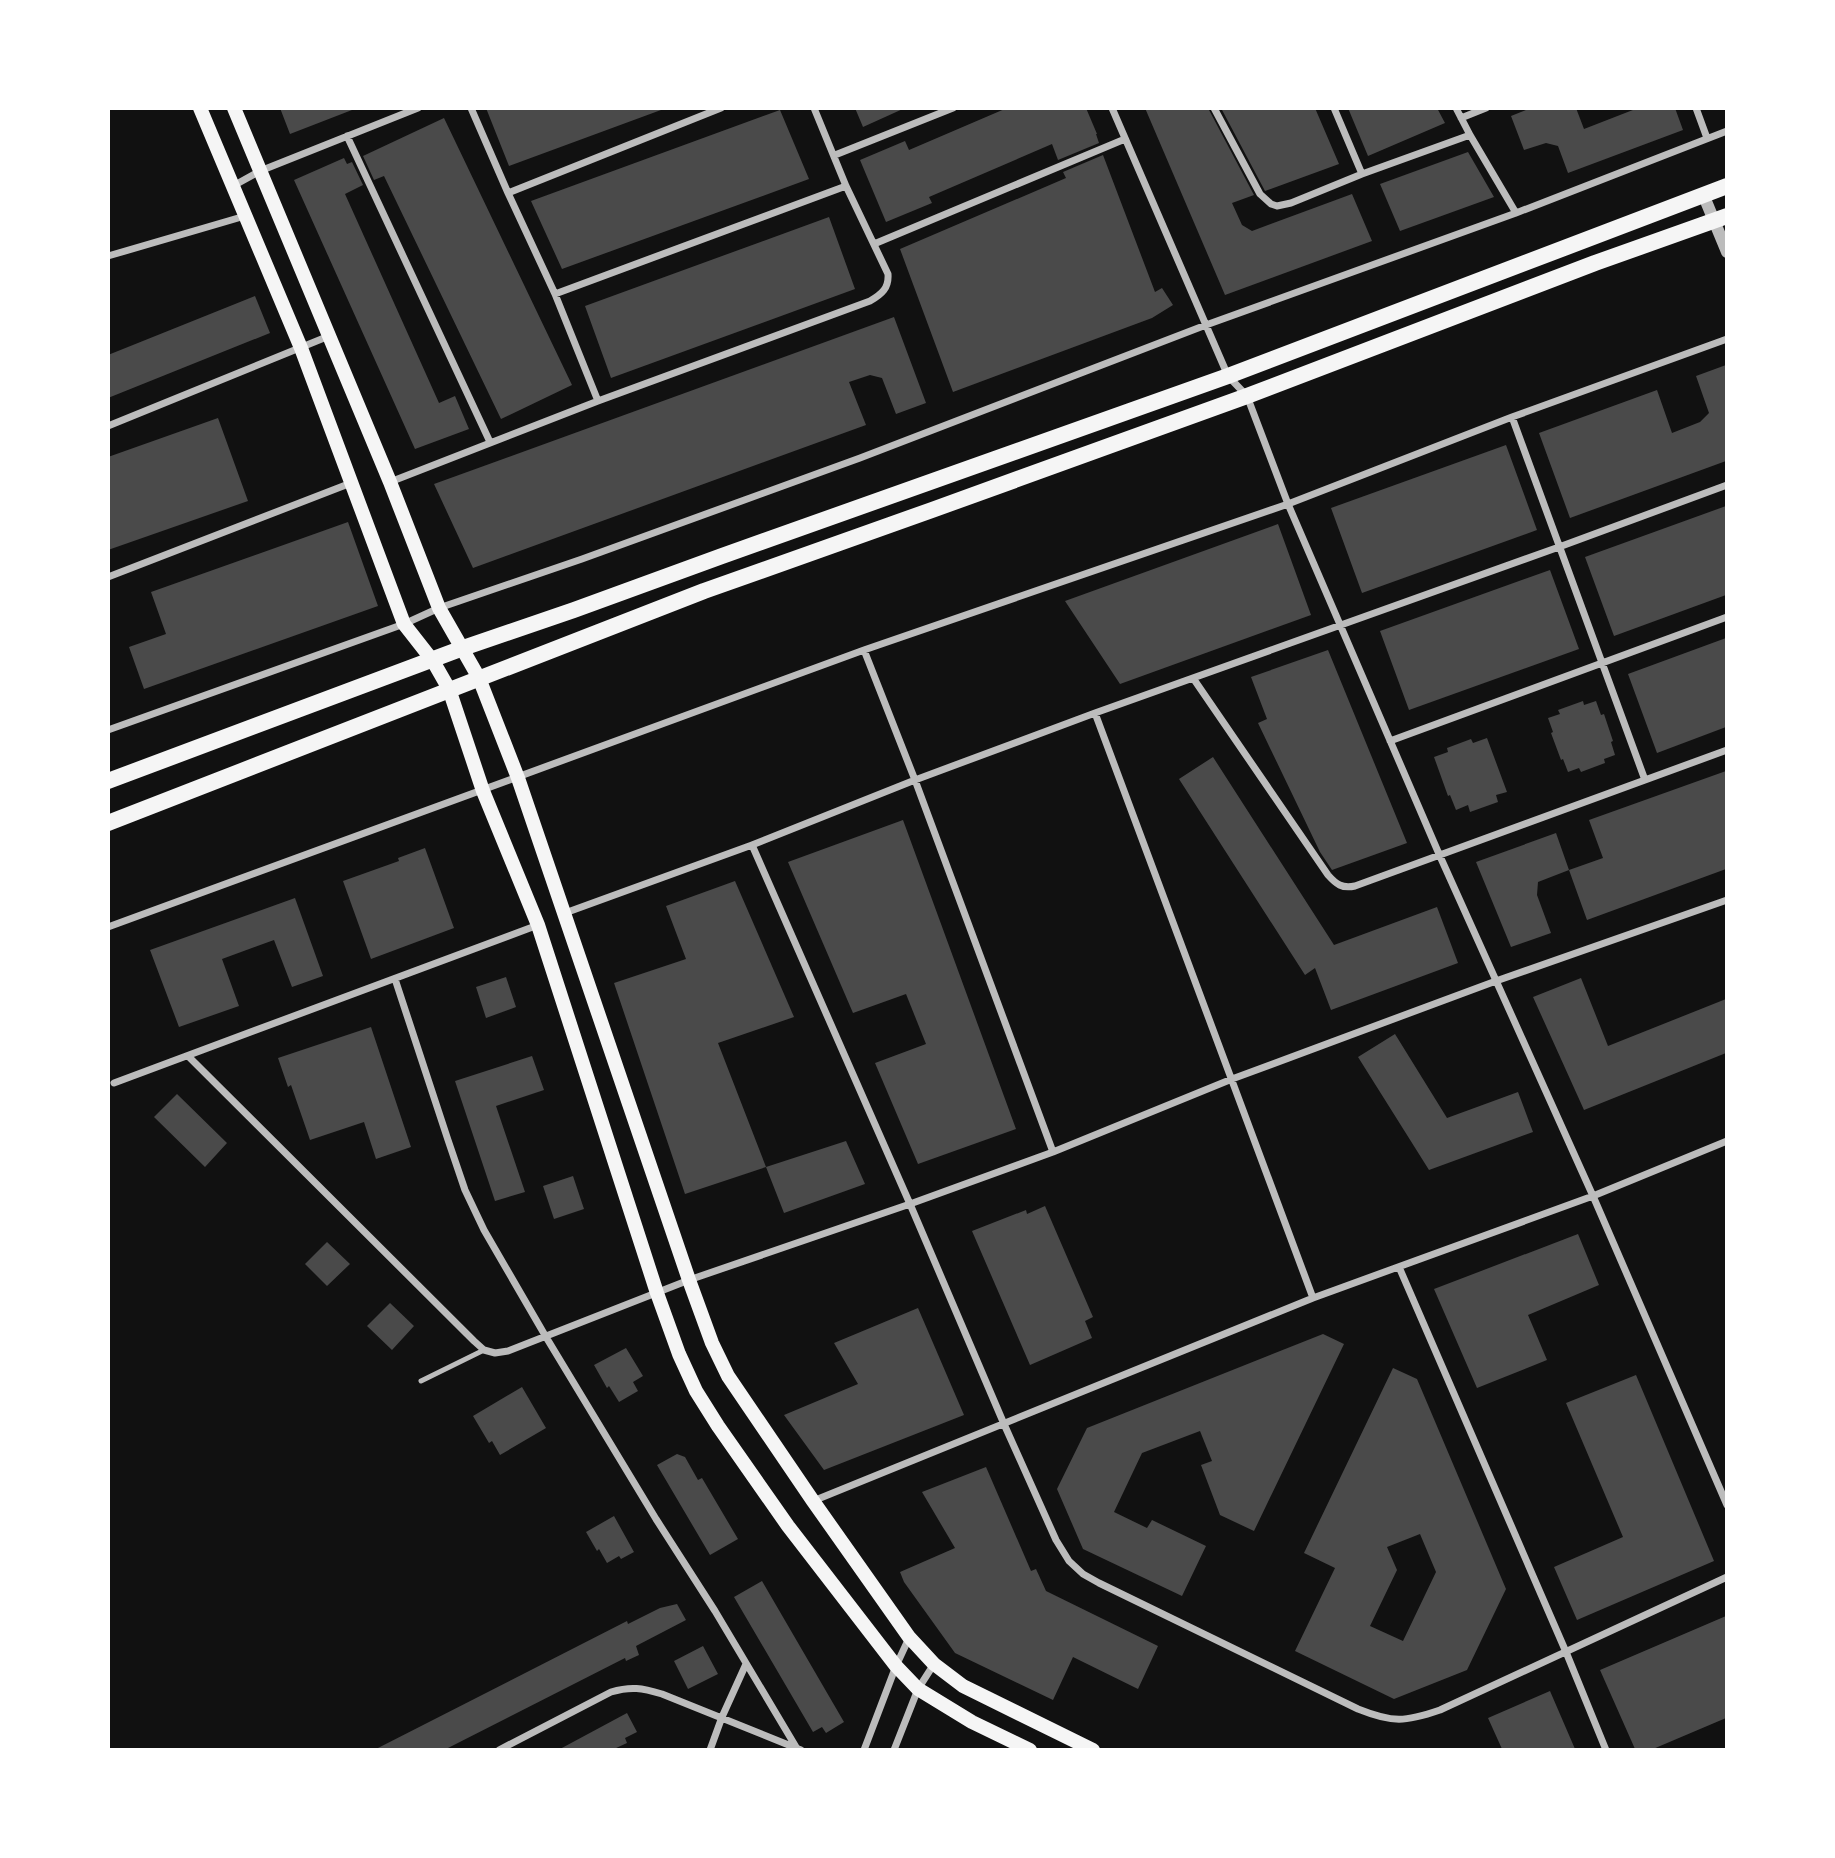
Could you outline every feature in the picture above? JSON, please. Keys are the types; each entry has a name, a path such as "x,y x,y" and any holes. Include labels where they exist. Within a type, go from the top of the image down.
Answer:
{"highway":[{"path":"108,781 463,648 1228,376 1727,186"},
{"path":"108,823 704,591 1247,396 1720,218"}],"main road":[{"path":"200,108 301,348 404,624 433,661 449,689 483,790 538,925 657,1293 679,1354 696,1391 788,1527 896,1666 918,1689 972,1722 1030,1749"},
{"path":"234,108 390,482 439,608 479,678 518,778 712,1343 728,1376 909,1637 934,1664 963,1686 1093,1749"}],"street":[{"path":"233,186 260,171 418,108"},
{"path":"471,108 555,294 598,401"},
{"path":"508,193 721,108"},
{"path":"390,482 879,296 889,282 888,274 846,186 814,108"},
{"path":"835,155 953,108"},
{"path":"1112,108 1228,376 1247,396 1288,504 1439,855 1593,1196 1727,1505"},
{"path":"1214,108 1255,187 1266,201 1277,206 1470,135"},
{"path":"1334,108 1362,174"},
{"path":"1456,108 1516,213"},
{"path":"1461,118 1486,108"},
{"path":"1696,108 1707,138"},
{"path":"108,730 404,624 439,608 860,458 1206,325 1516,213 1727,131"},
{"path":"348,136 490,442"},
{"path":"874,244 1125,139"},
{"path":"555,294 846,186"},
{"path":"1703,194 1720,218 1727,252"},
{"path":"108,257 245,216"},
{"path":"108,426 330,336"},
{"path":"108,927 864,650 1288,504 1512,417 1727,339"},
{"path":"1512,417 1645,780"},
{"path":"108,578 351,483"},
{"path":"564,914 1095,713 1727,485"},
{"path":"1390,741 1727,617"},
{"path":"864,650 1053,1152"},
{"path":"1194,678 1328,875 1343,887 1355,886 1727,750"},
{"path":"1095,713 1313,1298"},
{"path":"752,845 1056,1540 1069,1561 1083,1574 1367,1713 1392,1720 1409,1720 1440,1710 1727,1577"},
{"path":"188,1056 484,1350 495,1353 546,1337 690,1280 1053,1152 1232,1079 1496,981 1727,900"},
{"path":"114,1083 538,925"},
{"path":"395,979 465,1190 484,1230 546,1337 798,1748"},
{"path":"813,1501 1313,1298 1593,1196 1727,1141"},
{"path":"1399,1267 1606,1749"},
{"path":"863,1749 909,1637"},
{"path":"710,1749 746,1664"},
{"path":"894,1749 918,1689 934,1664"},
{"path":"499,1749 511,1747 611,1692 628,1687 662,1694 798,1748"}],"lane":[{"path":"421,1381 484,1350"}],"building":[{"path":"280,108 352,108 352,110 290,134"},
{"path":"486,108 660,108 661,110 509,166"},
{"path":"855,108 905,108 863,127"},
{"path":"1007,108 1086,108 1099,143 1058,160 1052,144 929,197 932,203 886,222 860,160 905,141 909,150"},
{"path":"1145,108 1208,108 1254,195 1232,203 1242,225 1252,231 1352,194 1372,241 1225,295"},
{"path":"1221,108 1315,108 1339,164 1265,191"},
{"path":"1348,108 1437,108 1445,123 1368,156"},
{"path":"1531,108 1576,108 1584,129 1638,108 1675,108 1683,130 1568,173 1558,146 1546,143 1524,150 1511,116"},
{"path":"780,110 809,179 562,269 531,201"},
{"path":"444,118 572,385 501,419 384,176 374,180 363,156"},
{"path":"1468,152 1494,197 1400,231 1380,184"},
{"path":"1103,155 1155,292 1162,288 1173,305 1152,318 953,392 900,249 1066,178 1063,172"},
{"path":"344,158 347,164 352,162 363,185 345,194 439,403 455,396 469,429 415,449 294,180"},
{"path":"829,217 855,289 611,378 585,306"},
{"path":"255,296 270,333 108,398 108,355"},
{"path":"894,317 926,403 896,414 882,378 870,375 849,382 866,425 473,568 434,484"},
{"path":"1726,365 1726,461 1570,518 1539,433 1657,390 1672,433 1700,422 1709,413 1696,376"},
{"path":"218,418 248,501 108,550 108,457"},
{"path":"1506,445 1537,530 1362,593 1331,508"},
{"path":"1726,506 1726,595 1614,636 1585,557"},
{"path":"348,522 378,606 144,689 129,647 166,634 151,592"},
{"path":"1278,524 1311,615 1120,684 1065,601"},
{"path":"1550,570 1579,649 1409,710 1380,631"},
{"path":"1726,638 1726,727 1657,753 1628,674"},
{"path":"1328,650 1407,843 1332,870 1320,852 1258,723 1267,719 1251,677"},
{"path":"1583,701 1584,705 1596,701 1601,715 1604,714 1615,755 1604,759 1605,763 1581,772 1579,768 1568,772 1551,733 1553,732 1548,718 1560,714 1558,710"},
{"path":"1487,738 1507,792 1496,795 1498,802 1470,812 1468,805 1456,810 1434,757 1448,752 1447,748 1471,739 1473,743"},
{"path":"1213,757 1334,945 1437,907 1458,963 1331,1010 1315,968 1305,975 1179,779"},
{"path":"1726,771 1726,869 1587,920 1569,870 1603,858 1589,820"},
{"path":"903,820 1016,1129 918,1164 875,1063 926,1044 906,994 853,1013 788,862"},
{"path":"1556,833 1569,870 1538,882 1537,895 1551,933 1511,947 1476,862"},
{"path":"425,848 454,928 371,959 343,881 399,861 398,858"},
{"path":"735,881 794,1017 718,1043 766,1167 685,1194 614,983 686,959 666,906"},
{"path":"295,898 323,976 292,987 274,940 222,959 239,1006 179,1027 150,950"},
{"path":"506,977 516,1007 486,1018 476,987"},
{"path":"1581,978 1608,1046 1726,999 1726,1053 1584,1110 1533,997"},
{"path":"371,1027 411,1147 376,1159 364,1122 310,1140 291,1085 288,1087 278,1058"},
{"path":"1395,1034 1447,1118 1518,1092 1533,1132 1429,1170 1358,1057"},
{"path":"532,1056 544,1090 496,1106 525,1192 495,1201 455,1081"},
{"path":"177,1094 227,1143 205,1167 154,1117"},
{"path":"846,1141 865,1184 784,1213 766,1167"},
{"path":"573,1176 584,1209 554,1219 543,1186"},
{"path":"1045,1206 1093,1317 1085,1321 1092,1338 1030,1365 972,1231 1026,1210 1027,1214"},
{"path":"1578,1234 1599,1285 1528,1315 1547,1360 1477,1388 1434,1289"},
{"path":"327,1242 350,1264 327,1286 305,1264"},
{"path":"390,1303 414,1326 392,1350 367,1326"},
{"path":"918,1308 964,1415 824,1470 784,1415 858,1384 834,1343"},
{"path":"1323,1334 1344,1344 1254,1531 1220,1515 1201,1465 1212,1461 1200,1431 1142,1453 1114,1512 1147,1528 1152,1520 1206,1546 1182,1596 1083,1549 1057,1489 1087,1428"},
{"path":"626,1348 643,1376 633,1382 638,1391 619,1402 609,1386 607,1388 594,1365"},
{"path":"1393,1368 1417,1379 1506,1589 1467,1670 1394,1699 1295,1651 1335,1568 1304,1553","holes":["1420,1534 1436,1572 1403,1641 1370,1626 1397,1570 1387,1547"]},
{"path":"1636,1375 1714,1561 1577,1620 1554,1567 1623,1537 1566,1403"},
{"path":"522,1387 546,1428 500,1455 492,1441 489,1443 473,1416"},
{"path":"677,1454 685,1457 698,1480 702,1478 738,1539 710,1555 657,1465"},
{"path":"986,1467 1031,1571 1036,1569 1046,1591 1158,1646 1138,1689 1073,1657 1053,1700 955,1653 904,1582 900,1572 955,1548 922,1492"},
{"path":"614,1516 634,1552 607,1563 586,1532"},
{"path":"762,1581 844,1722 826,1733 822,1727 813,1732 734,1597"},
{"path":"677,1604 686,1620 636,1646 639,1655 626,1661 625,1658 446,1749 376,1749 627,1621 628,1624 660,1608"},
{"path":"1726,1616 1726,1718 1653,1749 1635,1749 1600,1670"},
{"path":"703,1646 718,1674 688,1689 674,1661"},
{"path":"1550,1691 1575,1749 1502,1749 1488,1718"},
{"path":"627,1713 637,1732 625,1738 627,1743 614,1749 560,1749"}]}
